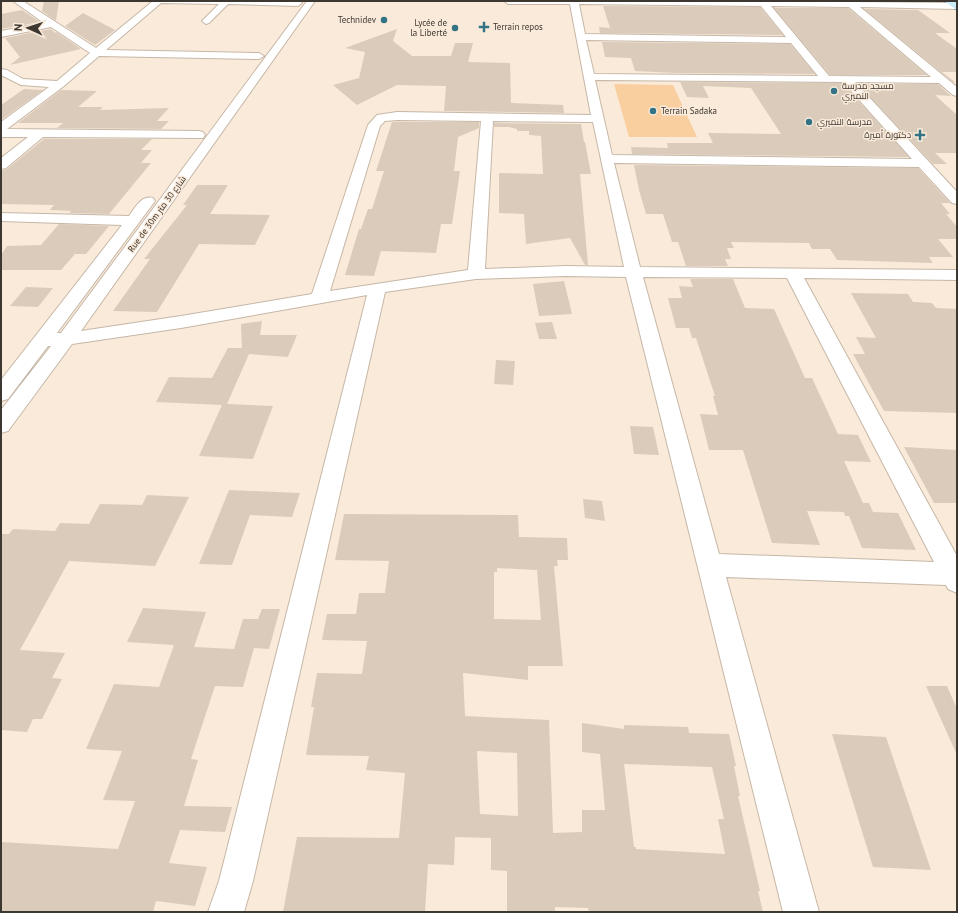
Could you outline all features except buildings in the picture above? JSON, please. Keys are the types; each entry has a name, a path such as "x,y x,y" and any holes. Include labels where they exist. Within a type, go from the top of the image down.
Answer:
{"street":[{"path":"17,1 97,53 259,56"},
{"path":"1,128 60,84 158,1"},
{"path":"162,1 303,2"},
{"path":"508,1 954,4"},
{"path":"206,21 221,2"},
{"name":"Rue de 30m شارع 30 متر","path":"171,172 259,56 303,2"},
{"name":"Rue de 30m شارع 30 متر","path":"1,425 66,339 303,2"},
{"path":"574,2 606,160 633,272 801,912"},
{"path":"762,2 827,80"},
{"path":"850,3 942,77 957,92"},
{"path":"1,34 51,24"},
{"path":"582,37 794,40"},
{"path":"3,72 21,82 60,84"},
{"path":"590,77 827,80 942,77"},
{"path":"847,80 957,200"},
{"path":"319,298 374,125 381,118 397,116 598,119"},
{"path":"476,274 487,118"},
{"path":"1,133 199,134"},
{"path":"1,165 40,133"},
{"path":"606,160 924,163"},
{"name":"Rue de 30m شارع 30 متر","path":"1,394 156,190"},
{"path":"1,217 132,221"},
{"path":"42,340 66,339 181,322 377,288 476,274 565,271 957,275"},
{"path":"793,274 956,576"},
{"path":"226,912 236,881 377,288"},
{"path":"711,565 956,576"}],"shaded area":[{"name":"Terrain Sadaka","path":"614,84 673,85 697,137 629,137"}],"place":[{"name":"Technidev","path":"384,20"},
{"name":"Terrain repos","path":"484,27"},
{"name":"Lycée de la Liberté","path":"455,28"},
{"name":"مسجد مدرسة النميري","path":"834,91"},
{"name":"Terrain Sadaka","path":"653,111"},
{"name":"مدرسة النميري","path":"809,122"},
{"name":"دكتورة أميرة","path":"920,135"}]}
